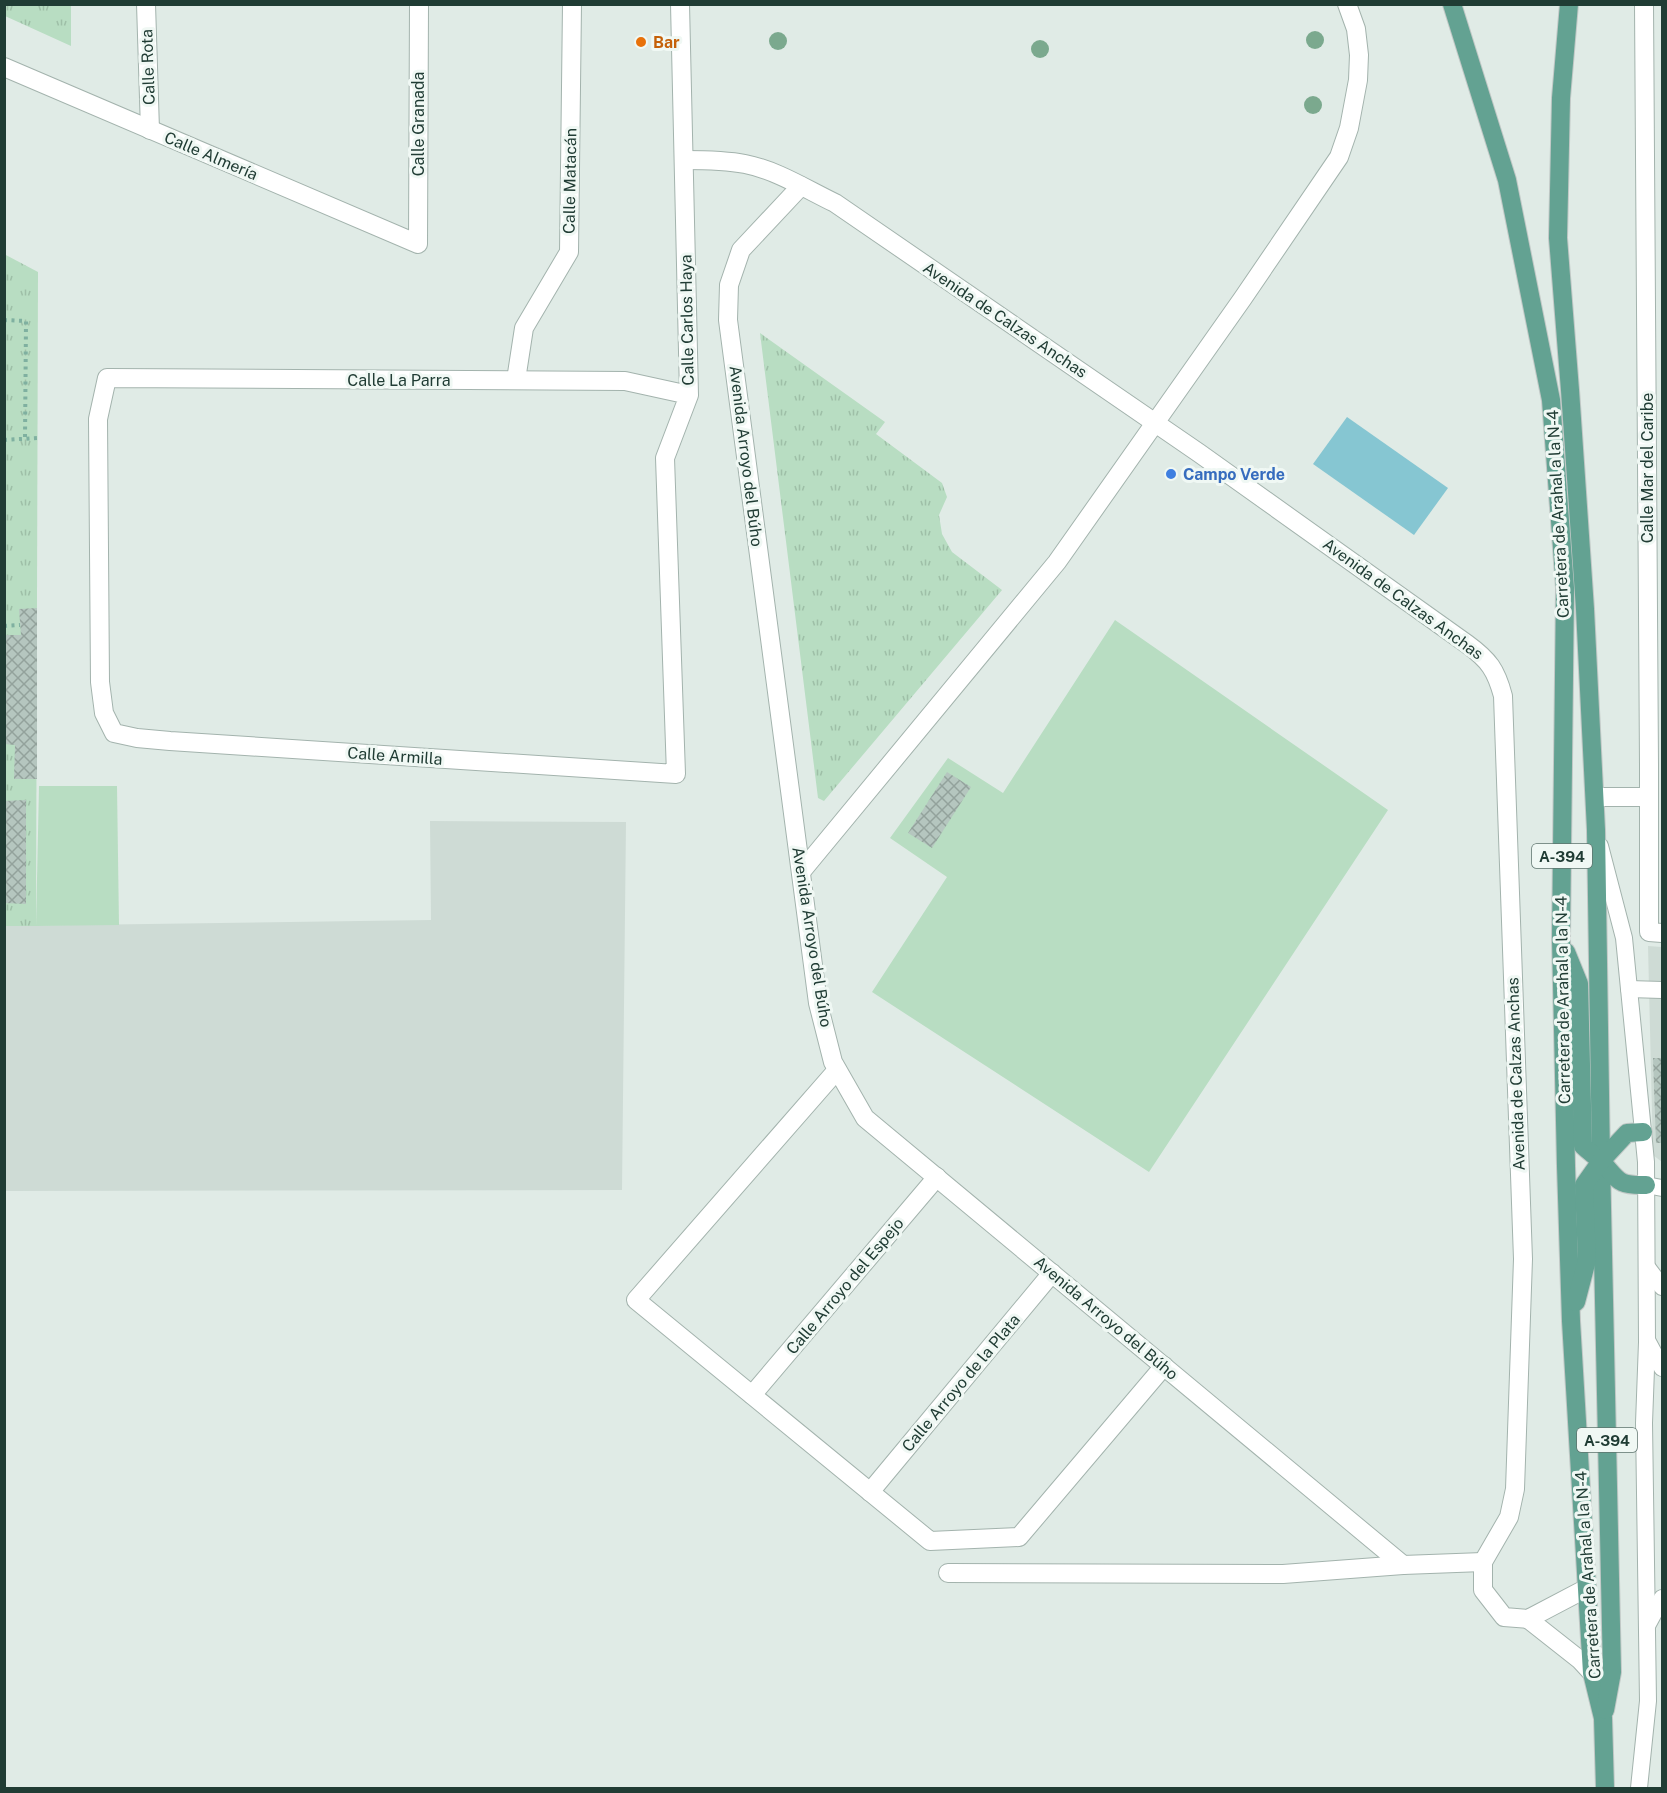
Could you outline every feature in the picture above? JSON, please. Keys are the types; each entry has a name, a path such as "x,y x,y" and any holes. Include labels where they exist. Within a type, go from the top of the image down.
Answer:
{"main road":[{"name":"Carretera de Arahal a la N-4","path":"1452,4 1507,180 1551,400 1565,588 1561,939 1571,1321 1592,1673 1603,1718 1605,1788"},
{"name":"Carretera de Arahal a la N-4","path":"1569,4 1561,98 1558,238 1584,586 1595,797 1600,1161 1612,1672 1603,1718"},
{"path":"1561,939 1579,984 1583,1146 1614,1178 1629,1186 1654,1186"},
{"path":"1571,1321 1587,1260 1584,1185 1600,1161 1627,1133 1643,1132"}],"street":[{"name":"Calle Rota","path":"146,4 150,130"},
{"name":"Calle Granada","path":"418,244 419,4"},
{"name":"Calle Matacán","path":"516,380 524,328 569,252 572,4"},
{"name":"Calle Carlos Haya","path":"676,774 665,458 688,395 680,4"},
{"path":"801,872 1057,562 1156,424 1339,157 1349,129 1358,80 1359,55 1356,29 1347,4"},
{"name":"Calle Mar del Caribe","path":"1644,4 1656,764 1649,797 1656,932"},
{"name":"Calle Almería","path":"4,67 418,244"},
{"name":"Avenida de Calzas Anchas","path":"684,160 745,164 772,172 835,203 1156,424 1482,654 1492,666 1503,696 1523,1259 1515,1489 1509,1517 1483,1562"},
{"name":"Avenida Arroyo del Búho","path":"801,186 741,250 729,285 728,320 818,1003 833,1062 865,1118 1403,1565"},
{"name":"Calle La Parra","path":"114,733 104,713 99,682 98,419 107,378 625,381 688,395"},
{"name":"Calle Armilla","path":"114,733 170,741 676,774"},
{"path":"1595,797 1649,797"},
{"path":"837,1070 636,1300 930,1541 1019,1537 1164,1366"},
{"name":"Calle Arroyo del Espejo","path":"752,1395 937,1177"},
{"name":"Calle Arroyo de la Plata","path":"870,1492 1052,1273"},
{"path":"948,1573 1283,1574 1483,1562 1483,1590 1504,1617 1528,1619 1587,1588"},
{"path":"1528,1619 1580,1660 1592,1673"}],"lane":[{"path":"1596,830 1624,938 1643,1132 1654,1186 1647,1267 1644,1423 1648,1701 1638,1788"},
{"path":"1624,938 1656,932"},
{"path":"1629,988 1662,990"},
{"path":"1647,1267 1662,1287"},
{"path":"1647,1342 1662,1368"},
{"path":"1647,1625 1662,1598"}],"path":[{"path":"4,320 26,321 25,439"},
{"path":"4,440 38,438"},
{"path":"4,626 20,625"}],"shaded area":[{"path":"430,821 626,822 622,1190 5,1191 4,926 431,920"},
{"path":"1648,946 1662,947 1662,1162 1653,1155"}],"green space":[{"path":"5,4 71,5 71,46 5,16"},
{"path":"4,254 38,272 36,926 4,926"},
{"path":"760,333 885,422 876,434 942,483 947,497 939,515 942,534 952,552 1002,590 824,801 818,798"},
{"path":"1115,620 1388,810 1149,1172 872,992 947,877 890,838 948,758 1003,793"},
{"path":"39,786 117,786 119,925 36,926"}],"water":[{"path":"1347,417 1448,488 1414,535 1313,464"}],"building":[{"path":"37,608 37,779 14,779 15,745 4,744 4,635 21,635 19,609"},
{"path":"947,772 971,787 932,848 908,833"},
{"path":"26,800 26,904 4,903 4,801"},
{"path":"1653,1058 1662,1058 1662,1143 1656,1143"}],"place":[{"name":"Bar","path":"641,42"},
{"name":"Campo Verde","path":"1171,474"}]}
